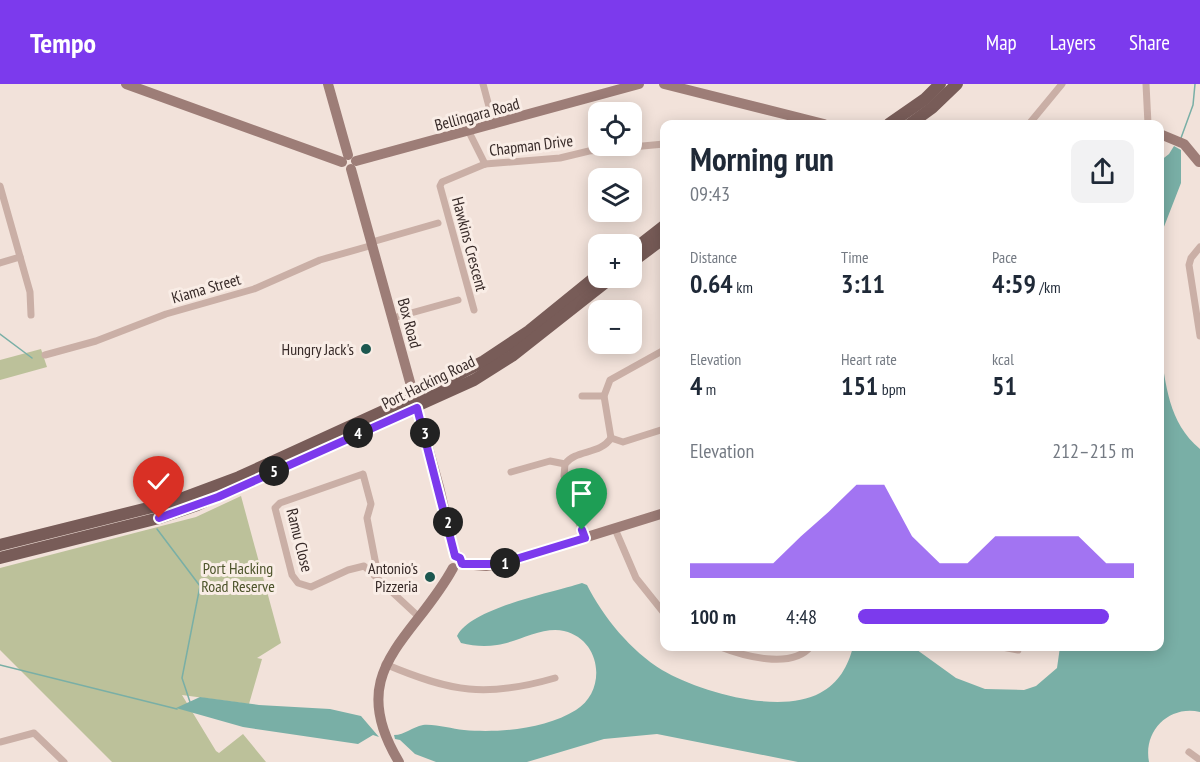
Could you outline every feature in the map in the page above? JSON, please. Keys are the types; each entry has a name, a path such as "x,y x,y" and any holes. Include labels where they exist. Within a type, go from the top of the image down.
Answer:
{"main road":[{"path":"895,120 925,99 940,84"},
{"path":"915,120 933,108 957,84"},
{"path":"642,243 660,229"},
{"path":"642,254 660,241"},
{"name":"Port Hacking Road","path":"0,558 159,518 197,505 416,402 516,340 588,283"},
{"name":"Port Hacking Road","path":"0,545 150,508 212,489 416,402 474,380 502,363 598,288"}],"street":[{"path":"126,84 349,162"},
{"name":"Box Road","path":"328,84 416,402 457,563"},
{"path":"483,84 494,125"},
{"name":"Bellingara Road","path":"349,162 469,132 639,84"},
{"path":"664,84 808,120"},
{"path":"1032,120 1062,84"},
{"path":"1146,84 1148,120"},
{"path":"469,132 485,164"},
{"path":"1164,135 1180,141 1200,164"},
{"name":"Chapman Drive","path":"440,184 448,178 485,164 560,158 612,148 660,144"},
{"name":"Hawkins Crescent","path":"440,184 474,310"},
{"path":"0,186 30,292 31,315"},
{"name":"Kiama Street","path":"45,356 96,341 166,314 254,289 320,260 438,224"},
{"path":"1200,247 1191,258 1189,266 1200,336"},
{"path":"0,263 20,257"},
{"path":"393,318 458,300"},
{"path":"585,538 564,476 565,464 573,456 604,446 610,438 604,396 610,380 660,352"},
{"path":"582,396 604,396"},
{"path":"610,438 623,442 660,430"},
{"path":"511,472 550,461 565,464"},
{"name":"Ramu Close","path":"363,474 371,504 367,518 376,565 375,574 364,566 348,570 311,587 298,583 292,575 275,508 280,503 363,474"},
{"path":"399,762 384,733 379,711 379,685 386,664 397,644 420,617 457,563 500,564 660,514"},
{"path":"615,529 636,578 660,608"},
{"path":"375,574 420,617"},
{"path":"741,651 778,659 795,657 804,651"},
{"path":"386,664 452,689 521,688 555,678"},
{"path":"0,742 34,733 64,762"},
{"path":"1189,752 1200,760"}],"green space":[{"path":"41,349 47,367 0,380 0,360"},
{"name":"Port Hacking Road Reserve","path":"241,496 281,643 257,658 262,659 249,704 182,695 216,751 219,753 243,734 266,762 112,762 0,650 0,568 196,517"}],"water":[{"path":"1174,146 1181,150 1181,183 1164,227 1164,158"},
{"path":"1164,371 1175,415 1189,438 1200,449 1200,712 1178,712 1161,723 1150,740 1149,762 798,762 657,734 604,739 527,762 436,762 415,754 400,740 395,739 394,735 423,725 478,731 522,728 551,722 576,710 586,702 593,691 596,667 593,655 577,636 556,630 484,646 461,643 457,636 465,626 478,617 513,603 582,583 587,585 601,609 619,632 651,662 662,670 697,686 740,698 784,702 820,693 842,673 852,651 919,651 956,678 985,689 1024,690 1036,686 1057,668 1059,651 1164,651"},
{"path":"200,697 259,705 330,709 361,716 379,737 373,735 358,744 243,727 176,708"}],"waterway":[{"path":"1181,138 1193,105 1195,84"},
{"path":"0,334 32,358"},
{"path":"157,529 200,586 182,678 190,702"},
{"path":"0,665 177,709"}],"place":[{"name":"Hungry Jack's","path":"366,349"},
{"name":"Antonio's Pizzeria","path":"430,577"}],"route":[{"path":"159,518 218,497 417,408 455,556 462,560 462,564 492,566 500,564 585,538 582,530"}]}
